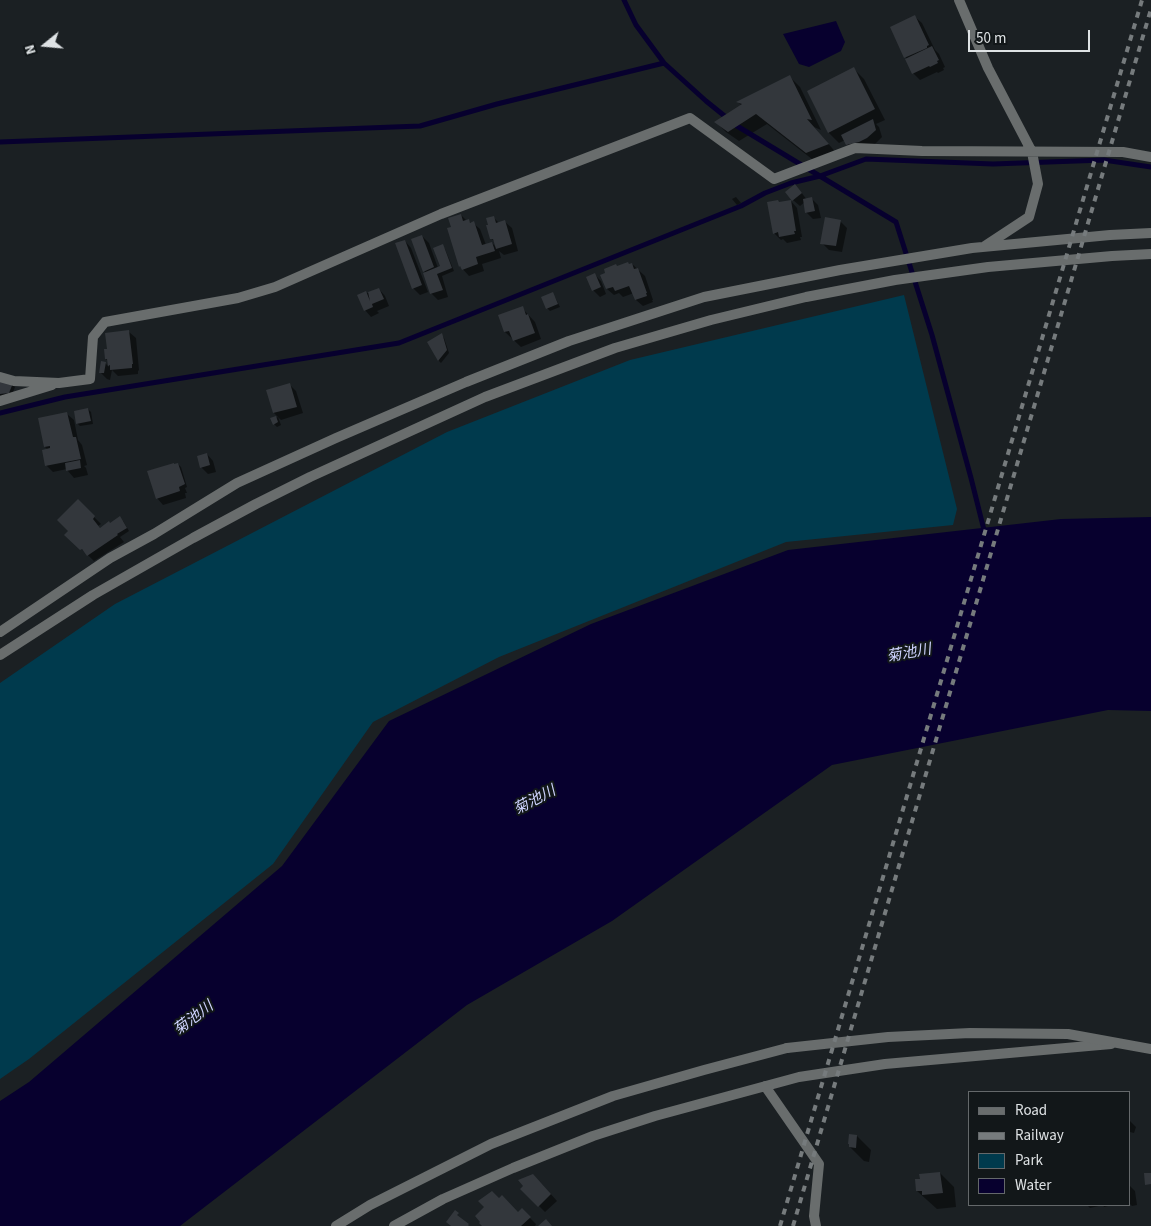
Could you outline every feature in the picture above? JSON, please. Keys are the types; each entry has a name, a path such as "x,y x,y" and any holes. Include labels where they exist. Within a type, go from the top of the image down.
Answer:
{"street":[{"path":"959,0 988,68 1032,152 1038,184 1029,217 982,248"},
{"path":"0,401 59,383 90,379 93,337 105,322 238,298 275,287 441,214 690,118 774,179 855,148 922,151 1123,152 1151,156"},
{"path":"0,632 110,558 237,484 336,438 466,382 569,342 704,297 840,270 982,248 1110,235 1151,233"},
{"path":"0,655 93,595 302,480 485,397 615,348 711,320 768,306 894,280 988,267 1151,254"},
{"path":"0,377 14,380 59,383"},
{"path":"336,1226 370,1205 491,1144 613,1096 787,1048 888,1037 970,1032 1068,1034 1151,1049"},
{"path":"394,1226 443,1199 593,1136 655,1116 799,1077 885,1064 1118,1043"},
{"path":"765,1086 819,1164 814,1216 816,1226"}],"green space":[{"path":"904,295 957,509 953,525 786,542 499,657 373,722 273,864 29,1059 0,1079 0,683 115,604 447,432 630,360"}],"water":[{"path":"836,21 845,42 841,51 809,67 799,64 783,34"},
{"name":"菊池川","path":"1151,517 1151,711 1108,710 832,765 612,921 467,1005 180,1226 0,1226 0,1101 29,1082 282,866 389,721 591,624 788,550 1061,519"}],"building":[{"path":"915,15 929,45 927,48 904,58 890,27"},
{"path":"932,46 939,60 937,61 938,63 912,74 905,59"},
{"path":"854,67 875,109 828,133 807,91"},
{"path":"790,75 812,120 807,119 829,144 806,153 756,114 728,132 714,122 742,104 736,102"},
{"path":"873,119 876,130 859,142 846,145 841,135"},
{"path":"795,184 802,193 792,201 785,192"},
{"path":"812,197 815,211 805,213 803,199"},
{"path":"778,200 779,202 791,200 795,234 779,237 778,232 773,234 767,202"},
{"path":"461,214 463,221 469,219 470,223 474,221 482,245 492,242 495,251 476,257 478,264 462,270 459,267 447,228 451,227 448,218"},
{"path":"494,216 496,223 505,220 512,244 496,249 493,239 490,239 486,225 488,225 486,218"},
{"path":"825,217 841,220 836,246 820,244"},
{"path":"422,235 434,267 423,272 411,239"},
{"path":"405,240 422,285 412,289 395,243"},
{"path":"443,244 452,268 437,274 443,290 430,294 423,273 440,266 433,248"},
{"path":"628,262 629,264 632,263 634,269 638,268 647,296 635,300 629,286 615,291 613,287 606,289 600,275 605,273 604,269"},
{"path":"595,273 601,287 592,291 586,277"},
{"path":"379,288 384,299 372,304 373,307 364,311 357,295 366,291 370,301 368,292"},
{"path":"553,292 558,304 546,309 541,297"},
{"path":"523,306 535,333 513,341 509,331 504,332 498,315"},
{"path":"129,330 132,368 110,370 110,365 108,366 107,359 105,359 104,349 107,349 105,333"},
{"path":"442,333 447,350 438,361 427,342"},
{"path":"101,361 106,362 104,373 99,373"},
{"path":"0,380 13,383 9,393 0,394"},
{"path":"290,383 297,407 273,413 266,390"},
{"path":"88,408 91,421 76,424 74,411"},
{"path":"67,412 81,459 45,466 42,450 50,448 50,446 44,447 38,418"},
{"path":"276,416 278,422 273,425 270,418"},
{"path":"207,453 210,465 200,468 197,456"},
{"path":"80,460 81,468 66,471 65,463"},
{"path":"178,463 185,484 179,487 180,491 156,499 147,471"},
{"path":"78,499 95,516 93,519 100,528 120,516 127,528 87,556 82,549 80,550 64,535 68,531 57,520"},
{"path":"849,1134 857,1135 856,1148 849,1147"},
{"path":"940,1172 943,1193 922,1195 922,1191 916,1191 915,1179 920,1179 919,1174"},
{"path":"1144,1173 1151,1173 1151,1184 1145,1185"},
{"path":"533,1174 551,1194 538,1207 520,1189 523,1186 518,1180"},
{"path":"492,1191 499,1198 502,1195 518,1212 522,1208 531,1217 521,1226 482,1226 475,1216 484,1207 478,1201"},
{"path":"455,1210 459,1213 457,1215 469,1226 451,1226 446,1222"},
{"path":"546,1219 552,1226 538,1226"}],"waterway":[{"path":"624,0 636,25 664,63 706,101 737,126 896,222 932,335 985,534"},
{"path":"0,142 420,126 497,104 664,63"},
{"path":"0,413 65,397 399,343 741,206 765,193 866,159 993,164 1104,160 1151,167"}],"railway":[{"path":"780,1226 1142,0"},
{"path":"793,1226 1151,9"}]}
